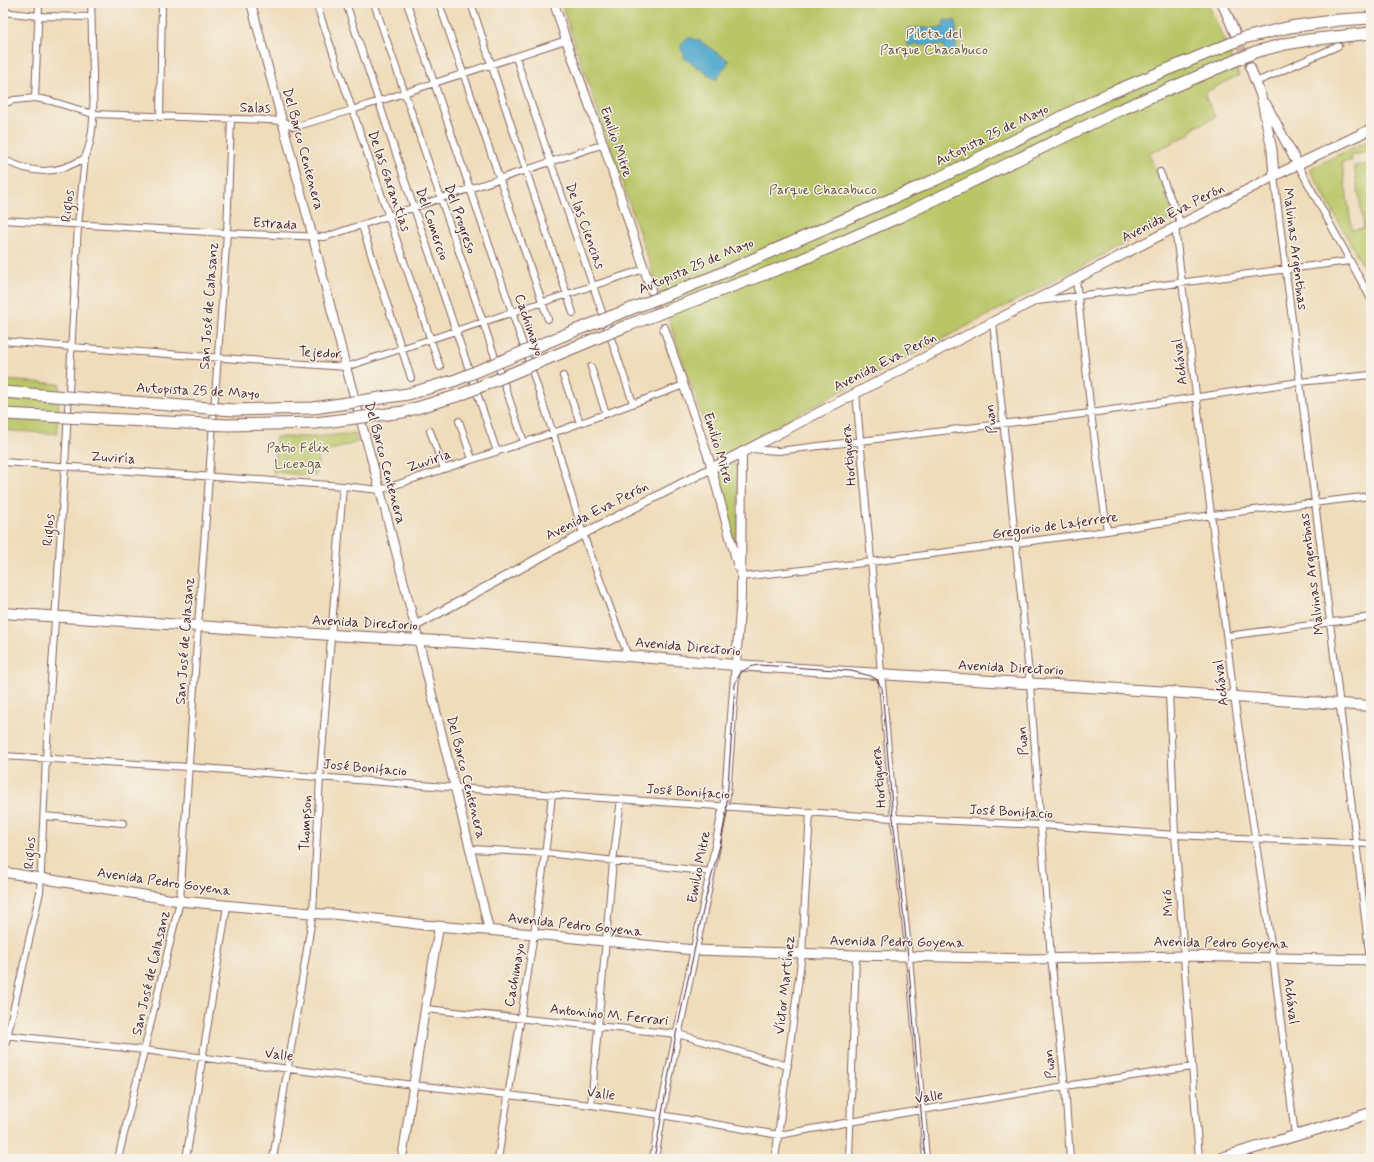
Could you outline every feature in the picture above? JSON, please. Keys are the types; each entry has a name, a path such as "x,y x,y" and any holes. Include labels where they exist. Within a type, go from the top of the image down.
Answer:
{"highway":[{"name":"Autopista 25 de Mayo","path":"3,392 234,410 313,408 408,394 456,380 569,333 715,276 937,179 1108,94 1238,40 1257,34 1290,27 1339,20 1371,18"},
{"path":"3,414 227,425 316,423 403,412 460,395 626,326 794,263 908,212 1115,112 1255,52 1285,44 1371,32"}],"main road":[{"path":"1222,3 1235,33"},
{"path":"1250,67 1261,96 1272,150 1274,176"},
{"path":"1261,96 1298,165"},
{"name":"Avenida Eva Perón","path":"712,468 1274,176 1371,129"},
{"path":"1272,150 1279,144 1284,143 1288,145"},
{"name":"Avenida Directorio","path":"3,613 473,643 735,665 1371,706"},
{"name":"Avenida Pedro Goyena","path":"3,872 180,901 317,913 333,918 409,927 424,926 489,930 695,950 909,957 1273,957 1371,963"},
{"path":"1218,1159 1371,1113"}],"street":[{"path":"35,98 39,3"},
{"name":"Riglos","path":"3,1056 5,1035 40,892 46,758 65,466 78,225 85,158 89,148 93,114 91,3"},
{"path":"160,117 162,3"},
{"name":"Del Barco Centenera","path":"251,3 415,626 489,930"},
{"name":"De las Garantías","path":"316,3 440,367"},
{"name":"Del Comercio","path":"346,3 497,452"},
{"name":"Del Progreso","path":"374,3 406,92 482,323 524,442"},
{"name":"Cachimayo","path":"407,3 553,433 583,534 628,656"},
{"path":"439,3 548,319"},
{"path":"471,3 573,313"},
{"name":"Emilio Mitre","path":"554,3 604,144 652,290"},
{"path":"3,12 38,16 92,17"},
{"name":"Salas","path":"3,104 14,100 35,98 51,101 93,114 283,121 294,127 352,110 566,40"},
{"path":"1256,82 1338,46"},
{"name":"De las Ciencias","path":"516,57 550,163 594,286 633,403"},
{"name":"San José de Calasanz","path":"118,1159 180,901 198,626 227,233 231,119"},
{"name":"Estrada","path":"3,220 325,238 604,144"},
{"path":"3,159 26,169 46,171 61,170 85,158"},
{"path":"1298,165 1371,299"},
{"name":"Achával","path":"1160,172 1178,226 1196,398 1234,697 1273,957 1295,1136"},
{"name":"Malvinas Argentinas","path":"1274,176 1371,963"},
{"path":"362,226 411,378"},
{"path":"1032,302 1350,261"},
{"name":"Tejedor","path":"3,341 346,367 644,269"},
{"path":"1076,279 1079,295 1091,413 1107,531"},
{"name":"Puan","path":"993,322 1030,684 1051,958 1065,1086 1070,1159"},
{"name":"Emilio Mitre","path":"664,328 712,468 741,577"},
{"path":"591,367 606,414"},
{"path":"746,450 778,451 1004,424 1091,413 1299,382 1371,375"},
{"path":"563,376 580,423"},
{"name":"Zuviría","path":"3,462 343,486 380,490 553,433 684,385"},
{"name":"Hortiguera","path":"856,393 894,818 909,957 926,1159"},
{"path":"459,421 472,460"},
{"path":"430,431 444,469"},
{"name":"Emilio Mitre","path":"654,1159 661,1115 724,806 739,624 746,450"},
{"name":"Avenida Eva Perón","path":"415,626 583,534 712,468"},
{"name":"Thompson","path":"273,1159 288,1068 317,913 320,777 343,486"},
{"name":"Gregorio de Laferrere","path":"741,577 871,562 1107,531 1212,515 1371,496"},
{"path":"1227,636 1371,617"},
{"name":"Miró","path":"1169,692 1175,834 1200,1159"},
{"name":"José Bonifacio","path":"3,756 189,767 455,788 894,818 1371,844"},
{"name":"Cachimayo","path":"498,1159 546,854 552,795"},
{"path":"591,1105 613,862 621,799"},
{"name":"Víctor Martínez","path":"775,1159 802,954 810,812"},
{"path":"44,816 123,823"},
{"path":"470,849 546,854 711,872"},
{"path":"186,1159 227,906"},
{"path":"402,1159 424,1009 439,927"},
{"path":"849,1159 856,956"},
{"name":"Antonino M. Ferrari","path":"424,1009 678,1034 788,1066"},
{"name":"Valle","path":"5,1035 144,1050 413,1085 508,1094 661,1115 779,1136 850,1122 1065,1086 1192,1067"}],"green space":[{"name":"Parque Chacabuco","path":"561,3 1208,3 1239,75 1204,93 1215,117 1194,128 1190,134 1149,154 1175,217 839,392 716,458"},
{"path":"1371,139 1371,152 1351,155 1352,161 1342,162 1352,230 1364,228 1354,166 1371,164 1371,281 1310,170 1311,168"},
{"path":"3,380 60,384 57,434 3,430"},
{"name":"Patio Félix Liceaga","path":"355,433 358,442 319,454 316,476 273,472 276,437 315,437"},
{"path":"732,464 736,465 738,470 739,566 719,474 722,468"}],"water":[{"path":"944,20 956,21 956,52 944,52 944,45 907,45 907,28 943,28"},
{"path":"691,38 697,39 729,61 716,80 683,57 685,55 681,47 682,44 685,40"}],"tunnel":[{"path":"1236,34 1250,67"},
{"path":"1338,46 1357,38"},
{"path":"651,290 664,328"}],"tram line":[{"path":"654,1159 676,1034 726,814 736,680 740,673 746,669 759,665 851,671 871,676 876,679 882,688 893,818 908,957 925,1159"}],"park label":[{"name":"Pileta del Parque Chacabuco","path":"934,42"}]}
